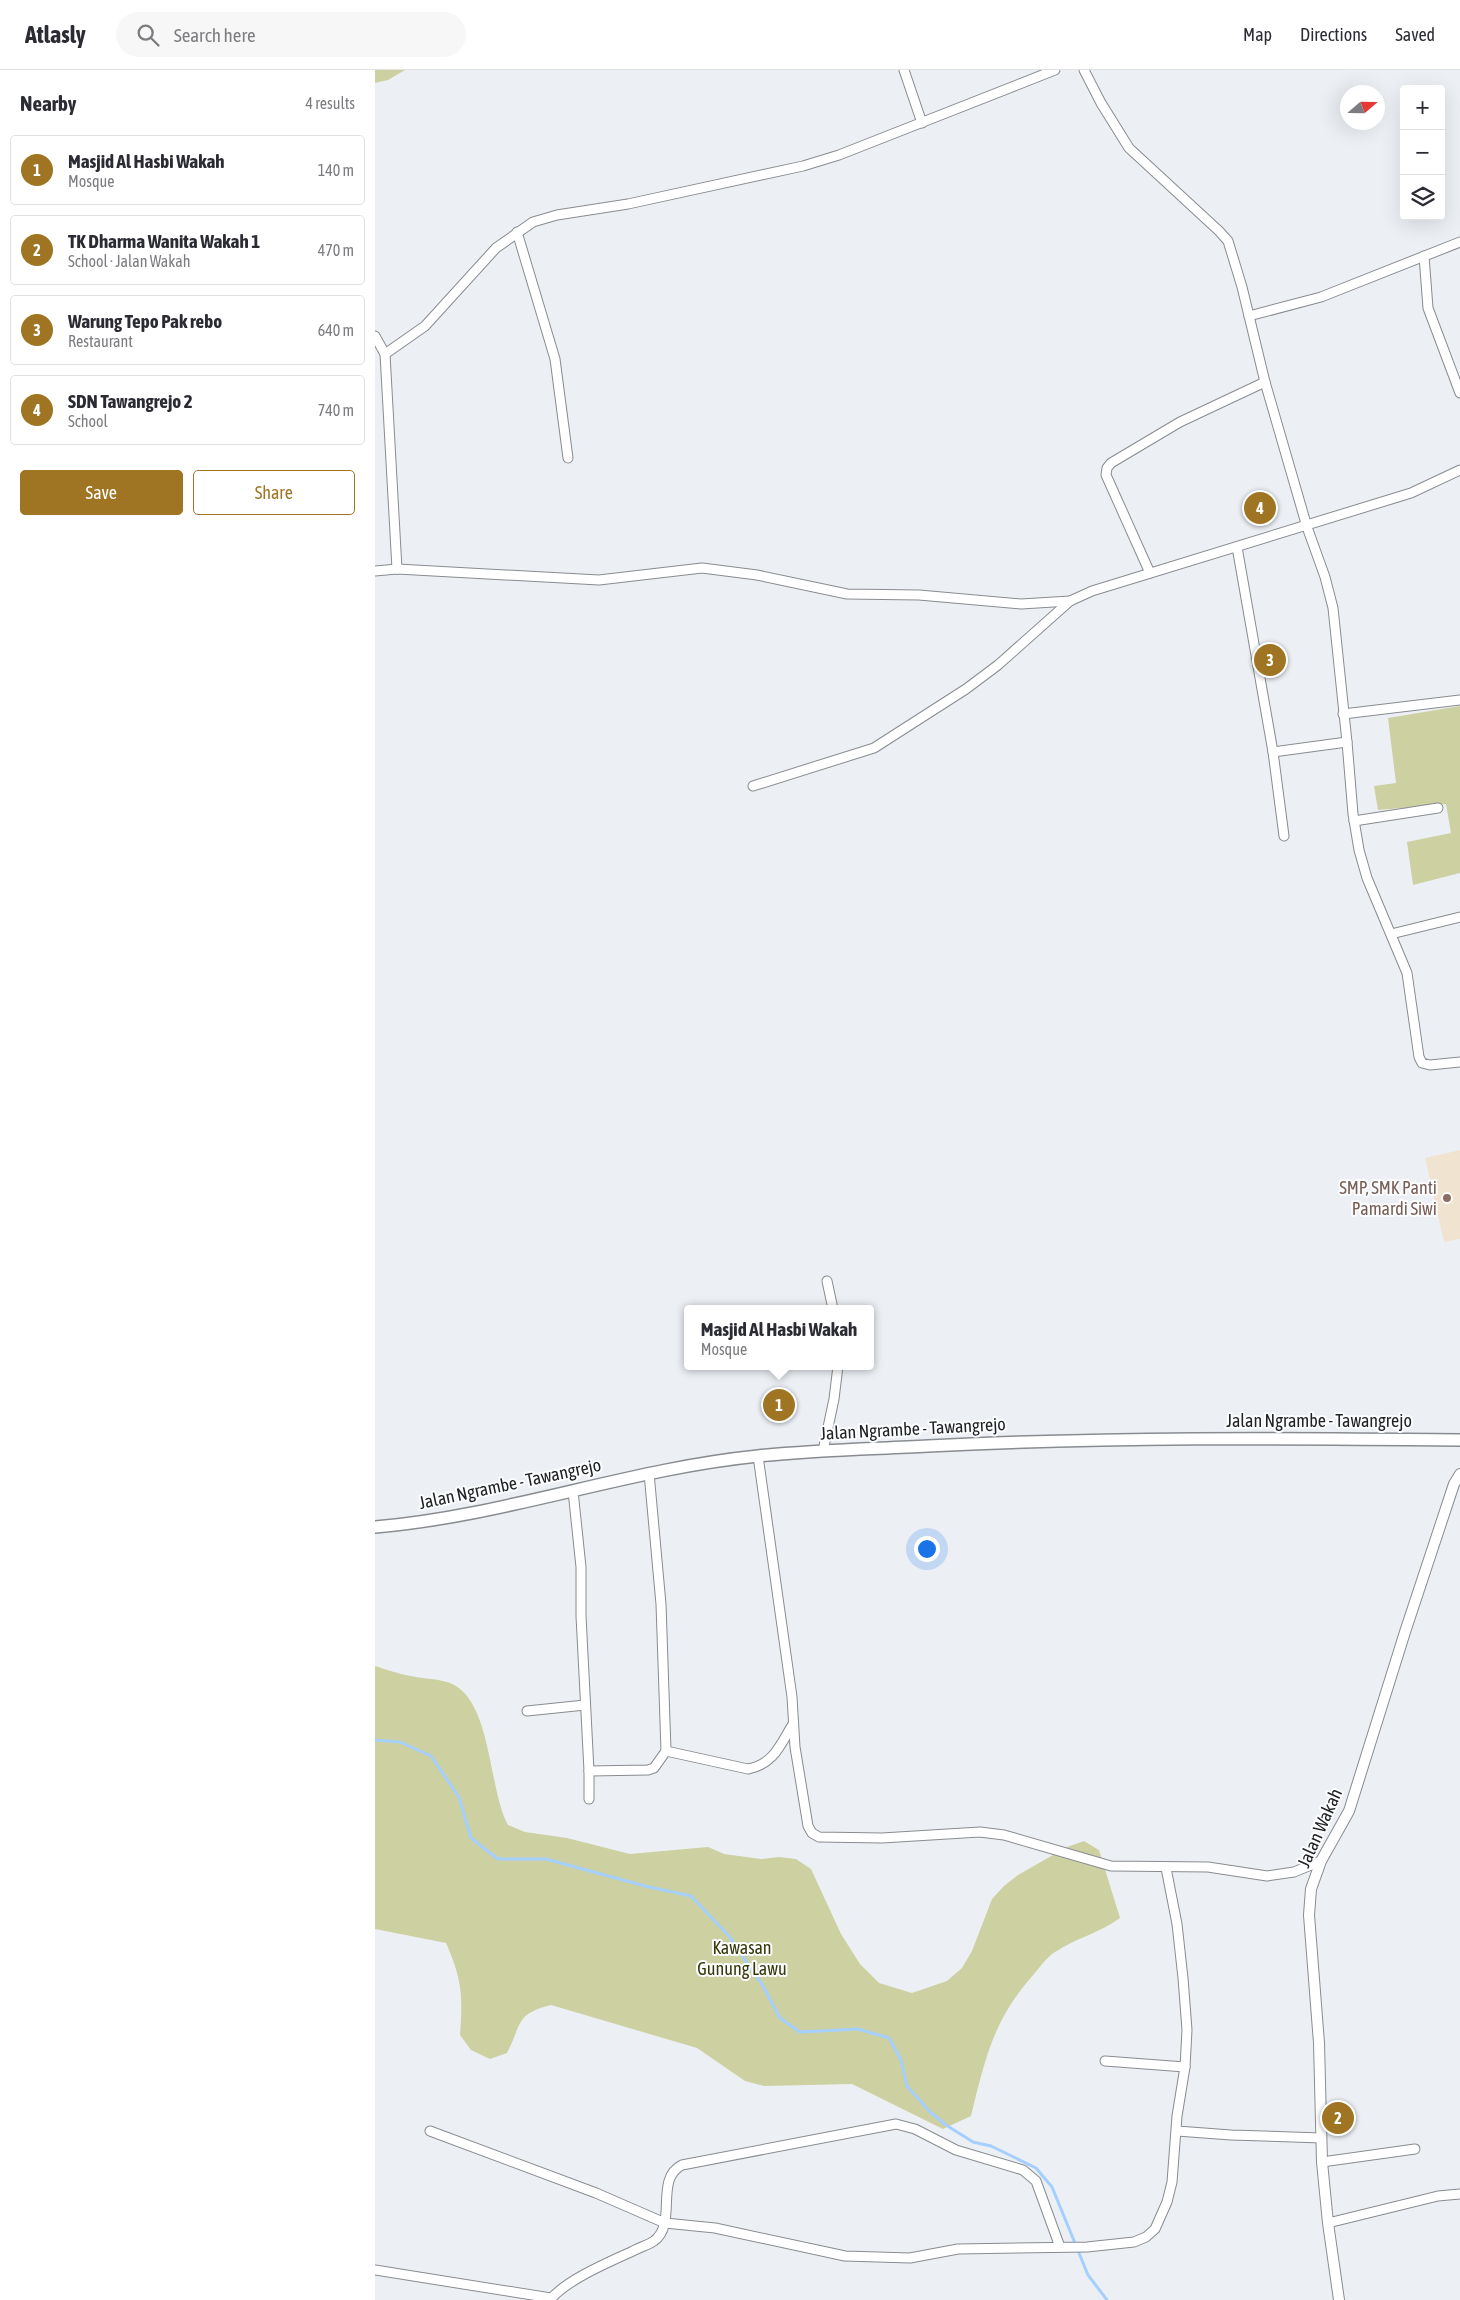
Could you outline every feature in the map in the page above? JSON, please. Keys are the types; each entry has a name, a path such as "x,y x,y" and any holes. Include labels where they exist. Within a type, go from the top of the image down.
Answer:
{"main road":[{"name":"Jalan Ngrambe - Tawangrejo","path":"375,1527 484,1511 649,1473 758,1456 823,1451 1049,1441 1266,1438 1460,1440"}],"street":[{"path":"905,70 922,123"},
{"path":"385,354 425,326 496,248 533,222 557,215 628,204 803,166 922,123 1055,70"},
{"path":"1084,70 1101,103 1129,148 1228,241 1265,382 1307,527 1325,577 1333,608 1354,820 1367,878 1407,973 1419,1057 1422,1063 1430,1065 1460,1062"},
{"path":"517,232 555,358 568,458"},
{"path":"1249,316 1321,297 1460,242"},
{"path":"1424,256 1428,308 1460,393"},
{"path":"375,336 385,354 397,569"},
{"path":"1150,573 1106,475 1107,468 1111,463 1180,422 1265,382"},
{"path":"375,571 397,569 599,580 702,568 757,575 847,594 919,595 1021,604 1070,600 1092,591 1411,494 1460,470"},
{"path":"1237,547 1273,752 1284,836"},
{"path":"753,786 874,748 966,689 998,665 1070,600"},
{"path":"1343,714 1460,700"},
{"path":"1273,752 1347,742"},
{"path":"1354,820 1438,808"},
{"path":"1391,934 1460,917"},
{"path":"827,1281 832,1305"},
{"path":"823,1451 834,1399 838,1370"},
{"path":"758,1456 793,1697 793,1724 808,1826 812,1833 819,1836 883,1838 980,1832 1003,1835 1111,1866 1208,1867 1267,1876 1294,1872 1321,1861"},
{"path":"589,1771 648,1770 654,1768 665,1751 661,1604 649,1473"},
{"name":"Jalan Wakah","path":"1339,2300 1328,2223 1322,2162 1319,2043 1309,1915 1311,1889 1321,1861 1349,1811 1408,1622 1454,1484 1460,1474"},
{"path":"573,1491 581,1567 581,1616 589,1799"},
{"path":"527,1711 585,1705"},
{"path":"665,1751 748,1769 757,1768 770,1760 793,1724"},
{"path":"430,2131 595,2193 665,2223 715,2228 845,2256 911,2258 958,2249 1087,2247 1134,2242 1146,2237 1155,2229 1167,2202 1172,2182 1185,2066 1187,2030 1183,1978 1177,1924 1166,1868"},
{"path":"1105,2061 1185,2066"},
{"path":"375,2270 551,2299 574,2282 655,2240 665,2223 671,2173 682,2165 895,2124 909,2127 956,2150 1023,2170 1036,2181 1065,2247"},
{"path":"1177,2131 1321,2138"},
{"path":"1322,2162 1415,2150"},
{"path":"1328,2223 1438,2196 1460,2194"}],"shaded area":[{"name":"SMP, SMK Panti Pamardi Siwi","path":"1460,1150 1460,1239 1444,1242 1425,1158"}],"green space":[{"path":"375,70 405,70 388,80 375,83"},
{"path":"1460,706 1460,873 1413,885 1407,842 1451,833 1446,804 1378,810 1374,786 1396,783 1388,718"},
{"name":"Kawasan Gunung Lawu","path":"375,1666 406,1675 450,1683 464,1692 474,1707 482,1725 496,1790 508,1825 525,1832 567,1838 630,1854 708,1847 724,1854 761,1859 779,1857 796,1859 811,1869 841,1934 860,1964 879,1983 912,1993 947,1981 962,1968 972,1951 992,1899 1004,1886 1018,1875 1067,1847 1084,1841 1099,1850 1120,1918 1104,1928 1063,1947 1046,1959 1020,1991 1000,2024 986,2058 971,2116 943,2129 852,2084 764,2086 745,2081 697,2048 551,2005 539,2008 525,2016 507,2053 490,2059 471,2050 460,2035 460,1988 446,1943 375,1929"}],"waterway":[{"path":"375,1740 400,1742 431,1756 459,1797 471,1838 498,1859 546,1859 645,1886 691,1896 729,1936 763,1986 780,2018 800,2032 858,2029 889,2038 901,2060 907,2086 930,2112 946,2125 973,2142 991,2146 1036,2168 1052,2187 1088,2275 1107,2300"}],"place":[{"name":"SDN Tawangrejo 2","path":"1260,508"},
{"name":"Warung Tepo Pak rebo","path":"1270,660"},
{"name":"SMP, SMK Panti Pamardi Siwi","path":"1447,1198"},
{"name":"Masjid Al Hasbi Wakah","path":"779,1405"},
{"name":"TK Dharma Wanita Wakah 1","path":"1338,2118"}]}
